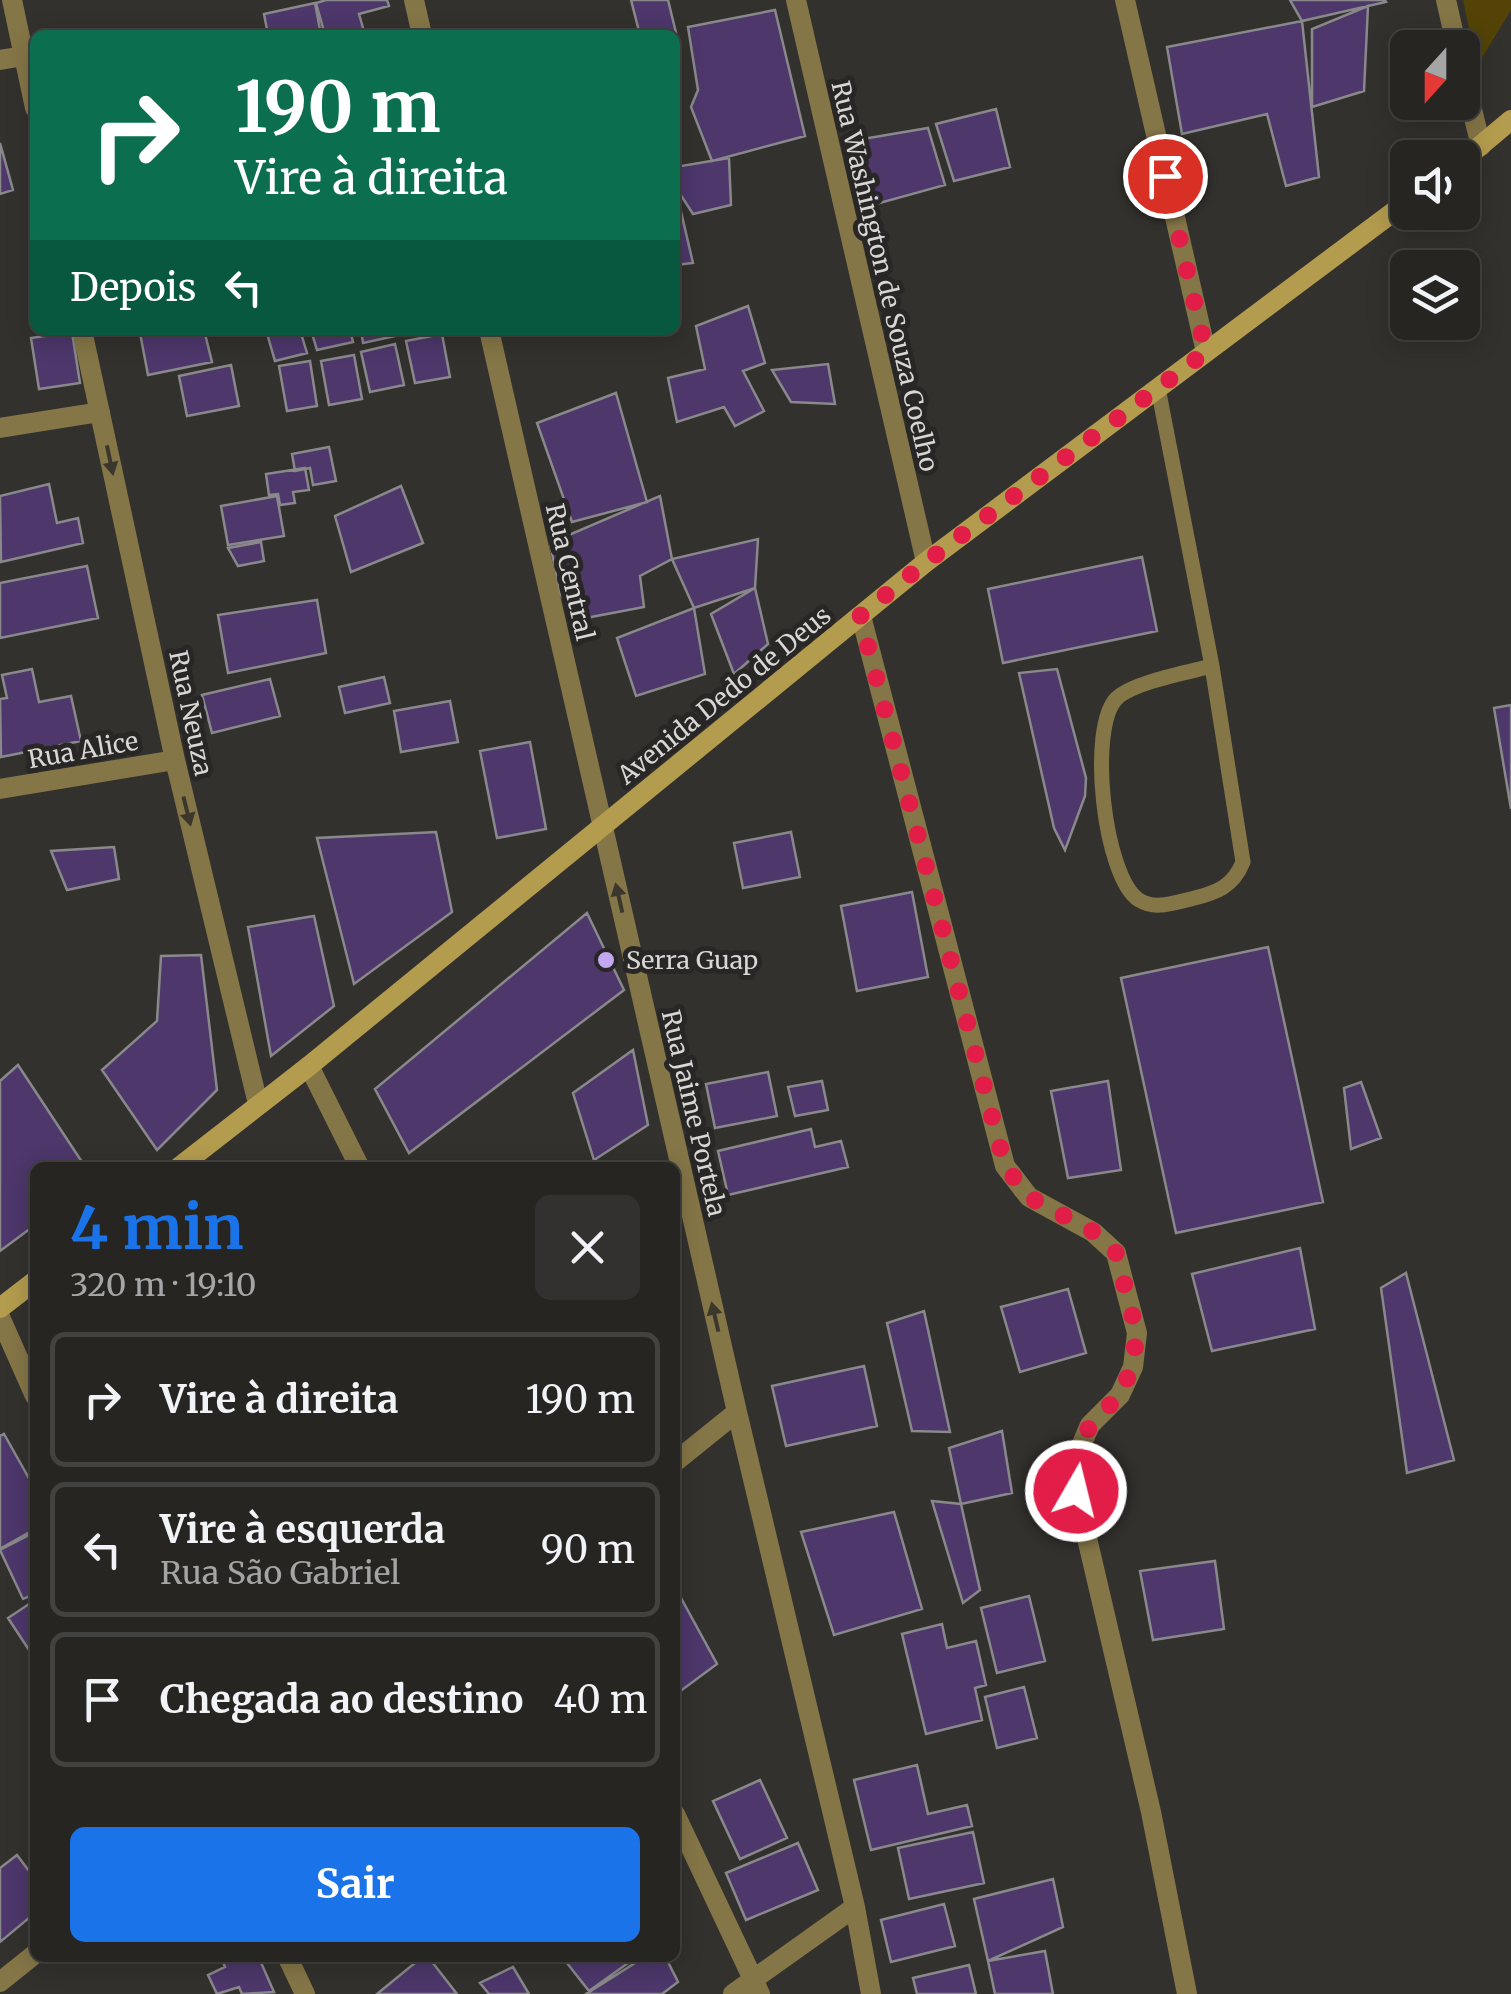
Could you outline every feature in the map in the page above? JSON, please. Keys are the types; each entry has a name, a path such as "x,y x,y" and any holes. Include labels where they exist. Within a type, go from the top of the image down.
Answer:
{"main road":[{"path":"1482,146 1511,120"},
{"name":"Avenida Dedo de Deus","path":"186,1162 309,1066 926,562 1390,215"},
{"path":"0,1308 30,1284"}],"street":[{"path":"12,0 30,84"},
{"path":"414,0 421,30"},
{"name":"Rua Washington de Souza Coelho","path":"796,0 926,562"},
{"path":"1125,0 1206,352"},
{"path":"1446,0 1453,30"},
{"path":"0,60 24,56"},
{"path":"1475,120 1482,146"},
{"name":"Rua Neuza","path":"83,335 175,760 258,1104"},
{"name":"Rua Central","path":"490,335 602,826"},
{"path":"0,428 100,412"},
{"path":"860,616 1005,1166 1029,1197 1094,1232 1116,1253 1125,1279 1137,1333 1132,1367 1120,1395 1090,1425 1074,1468 1076,1491 1151,1812 1187,1994"},
{"name":"Rua Alice","path":"0,789 175,760"},
{"name":"Rua Jaime Portela","path":"602,826 679,1162"},
{"path":"309,1066 357,1162"},
{"name":"Rua Jaime Portela","path":"680,1165 855,1907 871,1994"},
{"path":"0,1317 30,1385"},
{"path":"680,1458 737,1412"},
{"path":"680,1825 756,1986"},
{"path":"733,1994 756,1986 855,1907"},
{"path":"0,1982 30,1958"},
{"path":"290,1962 305,1994"}],"lane":[{"path":"1158,388 1212,666 1243,862 1236,878 1218,892 1161,906 1142,902 1126,890 1114,864 1100,753 1105,716 1118,696 1212,666"}],"shaded area":[{"path":"1463,0 1511,0 1511,10 1480,61 1480,30 1469,30"}],"building":[{"path":"387,0 389,6 359,14 364,30 324,30 316,3"},
{"path":"631,0 668,0 675,30 639,30"},
{"path":"1290,0 1385,0 1386,2 1302,21"},
{"path":"315,3 320,30 267,30 264,14"},
{"path":"1368,6 1364,91 1312,107 1312,29"},
{"path":"775,10 805,136 712,161 691,107 698,90 688,27"},
{"path":"1302,21 1319,177 1286,186 1267,114 1182,134 1167,47"},
{"path":"996,109 1010,167 954,181 936,124"},
{"path":"928,128 945,185 876,204 857,140"},
{"path":"0,143 13,190 0,194"},
{"path":"729,158 731,205 693,214 680,194 680,166"},
{"path":"680,207 693,263 680,264"},
{"path":"748,306 765,363 743,371 764,411 735,426 724,407 677,422 668,378 705,369 696,326"},
{"path":"72,335 80,383 39,389 31,338"},
{"path":"140,335 205,335 212,362 148,375"},
{"path":"267,335 302,335 307,353 275,361"},
{"path":"312,335 351,335 353,342 317,350"},
{"path":"362,335 395,335 395,336 363,343"},
{"path":"442,335 450,377 415,383 406,341"},
{"path":"395,344 404,385 370,392 361,352"},
{"path":"354,355 362,399 329,405 321,361"},
{"path":"310,361 317,406 287,411 279,366"},
{"path":"828,364 835,404 791,402 772,370"},
{"path":"231,365 239,406 187,416 179,376"},
{"path":"616,393 647,502 572,522 537,423"},
{"path":"329,447 336,481 313,485 310,468 295,471 292,454"},
{"path":"305,468 309,490 293,492 295,503 280,505 278,494 269,495 266,474"},
{"path":"49,484 57,523 78,518 83,543 1,562 0,496"},
{"path":"401,486 423,543 351,572 335,516"},
{"path":"277,496 284,536 228,545 221,506"},
{"path":"660,496 672,559 640,576 644,607 575,620 560,593 550,543"},
{"path":"758,539 755,588 694,608 672,559"},
{"path":"261,542 264,561 238,566 228,548"},
{"path":"1142,557 1157,631 1003,663 988,589"},
{"path":"87,566 98,618 0,638 0,583"},
{"path":"755,588 768,644 734,674 711,614"},
{"path":"317,600 326,653 228,673 218,615"},
{"path":"694,608 705,674 636,696 617,638"},
{"path":"32,669 39,702 71,696 81,741 1,757 0,699 7,698 2,675"},
{"path":"1057,669 1086,778 1085,796 1065,850 1054,828 1019,673"},
{"path":"384,677 390,703 345,713 339,687"},
{"path":"270,679 280,716 212,733 202,695"},
{"path":"450,701 458,742 401,752 394,711"},
{"path":"1511,705 1511,809 1494,708"},
{"path":"530,742 546,829 497,838 480,751"},
{"path":"436,832 452,912 354,984 317,838"},
{"path":"791,832 800,877 743,888 734,843"},
{"path":"114,847 119,879 67,890 51,851"},
{"path":"912,892 928,977 857,991 841,906"},
{"path":"587,913 624,990 409,1153 375,1089"},
{"path":"314,916 334,1006 271,1056 248,927"},
{"path":"1268,947 1323,1202 1176,1233 1121,978"},
{"path":"201,955 217,1090 157,1150 102,1070 157,1021 161,956"},
{"path":"633,1050 648,1125 594,1160 573,1093"},
{"path":"18,1065 82,1162 30,1162 30,1229 0,1251 0,1081"},
{"path":"768,1072 777,1116 715,1128 706,1084"},
{"path":"822,1081 828,1110 795,1116 788,1087"},
{"path":"1108,1081 1121,1170 1068,1178 1051,1091"},
{"path":"1361,1082 1381,1138 1351,1149 1344,1088"},
{"path":"811,1129 815,1147 841,1141 848,1167 728,1195 718,1151"},
{"path":"1300,1248 1315,1329 1212,1351 1192,1274"},
{"path":"1406,1273 1454,1460 1407,1473 1381,1288"},
{"path":"1068,1289 1086,1353 1020,1372 1001,1307"},
{"path":"924,1311 950,1432 912,1431 887,1323"},
{"path":"864,1366 877,1426 786,1446 772,1386"},
{"path":"1002,1431 1012,1493 961,1504 949,1448"},
{"path":"4,1434 30,1480 30,1532 0,1549 0,1436"},
{"path":"932,1501 961,1504 980,1590 963,1603"},
{"path":"894,1512 922,1609 834,1635 801,1532"},
{"path":"30,1535 30,1596 23,1599 0,1550"},
{"path":"1215,1561 1224,1629 1153,1640 1140,1571"},
{"path":"680,1596 717,1664 680,1691"},
{"path":"1029,1596 1045,1661 997,1673 981,1608"},
{"path":"30,1603 30,1649 29,1650 8,1618"},
{"path":"942,1624 947,1648 976,1641 986,1685 975,1688 982,1720 926,1734 902,1634"},
{"path":"1024,1687 1037,1738 997,1748 985,1697"},
{"path":"917,1765 928,1814 967,1805 972,1826 871,1850 854,1780"},
{"path":"760,1780 787,1838 740,1859 713,1801"},
{"path":"973,1832 984,1883 909,1899 898,1848"},
{"path":"798,1843 818,1890 746,1920 726,1873"},
{"path":"17,1855 30,1872 30,1917 0,1942 0,1868"},
{"path":"1053,1879 1063,1927 988,1961 974,1899"},
{"path":"944,1904 955,1946 891,1962 881,1920"},
{"path":"1045,1951 1053,1994 995,1994 988,1961"},
{"path":"223,1962 261,1962 274,1992 242,1994 239,1987 217,1994 208,1975 225,1967"},
{"path":"416,1962 432,1962 457,1994 377,1994"},
{"path":"566,1962 629,1962 589,1991"},
{"path":"637,1962 668,1962 678,1982 662,1994 586,1994"},
{"path":"969,1965 976,1994 917,1994 913,1978"},
{"path":"513,1967 529,1994 489,1994 480,1983"}],"place":[{"name":"Serra Guap","path":"606,960"}],"route":[{"path":"1076,1491 1074,1468 1090,1425 1120,1395 1132,1367 1137,1333 1125,1279 1116,1253 1094,1232 1029,1197 1005,1166 860,616 1206,352 1165,176"}]}
